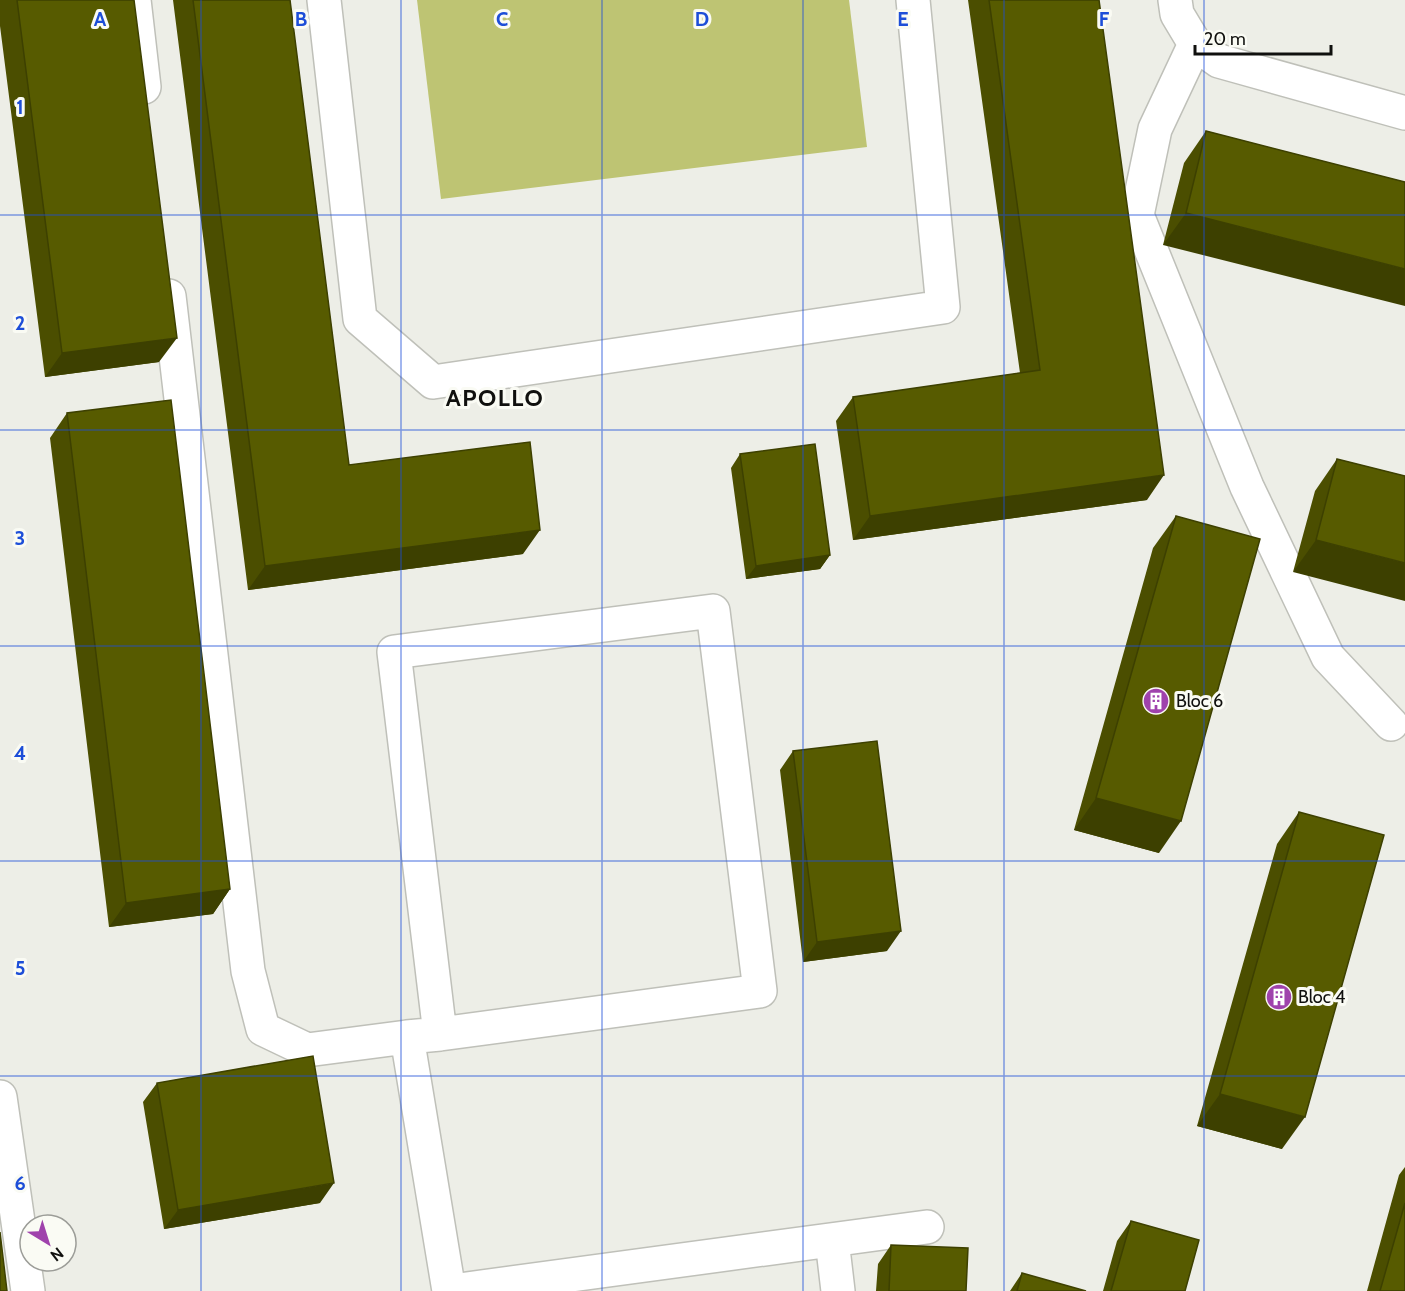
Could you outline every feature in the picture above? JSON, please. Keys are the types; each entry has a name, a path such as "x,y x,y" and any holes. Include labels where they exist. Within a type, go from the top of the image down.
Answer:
{"street":[{"path":"134,0 148,118"},
{"path":"324,0 360,319 433,382 943,307 913,0"},
{"path":"1175,0 1177,14 1195,44 1219,62 1405,113"},
{"path":"1195,44 1155,129 1137,215 1247,487 1328,657 1392,724"},
{"path":"166,272 248,971 263,1029 306,1050 440,1034 760,991 713,611 394,652 440,1034"},
{"path":"407,1037 450,1291 646,1278 832,1240 927,1227"},
{"path":"0,1097 28,1291"},
{"path":"832,1240 838,1291"}],"green space":[{"path":"417,0 849,0 867,147 441,199"}],"building":[{"path":"17,0 134,0 177,338 62,353"},
{"path":"193,0 290,0 349,465 530,442 540,530 265,566"},
{"path":"989,0 1099,0 1164,475 870,516 853,397 1040,370"},
{"path":"1206,131 1405,182 1405,269 1186,213"},
{"path":"171,400 230,889 126,903 67,413"},
{"path":"815,444 830,555 756,566 740,454"},
{"path":"1337,459 1405,476 1405,563 1316,540"},
{"name":"Bloc 6","path":"1176,516 1260,539 1181,821 1096,798"},
{"path":"877,741 901,931 817,942 793,751"},
{"name":"Bloc 4","path":"1299,812 1384,835 1305,1117 1220,1094"},
{"path":"313,1056 334,1183 178,1210 157,1083"},
{"path":"1405,1203 1405,1291 1380,1291"},
{"path":"1131,1221 1199,1240 1185,1291 1111,1291"},
{"path":"0,1232 7,1291 0,1291"},
{"path":"891,1245 968,1248 966,1291 889,1291"},
{"path":"1022,1273 1086,1291 1017,1291"}],"place":[{"name":"Bloc 6","path":"1156,701"},
{"name":"Bloc 4","path":"1279,997"}],"district":[{"name":"APOLLO","path":"495,397"}]}
